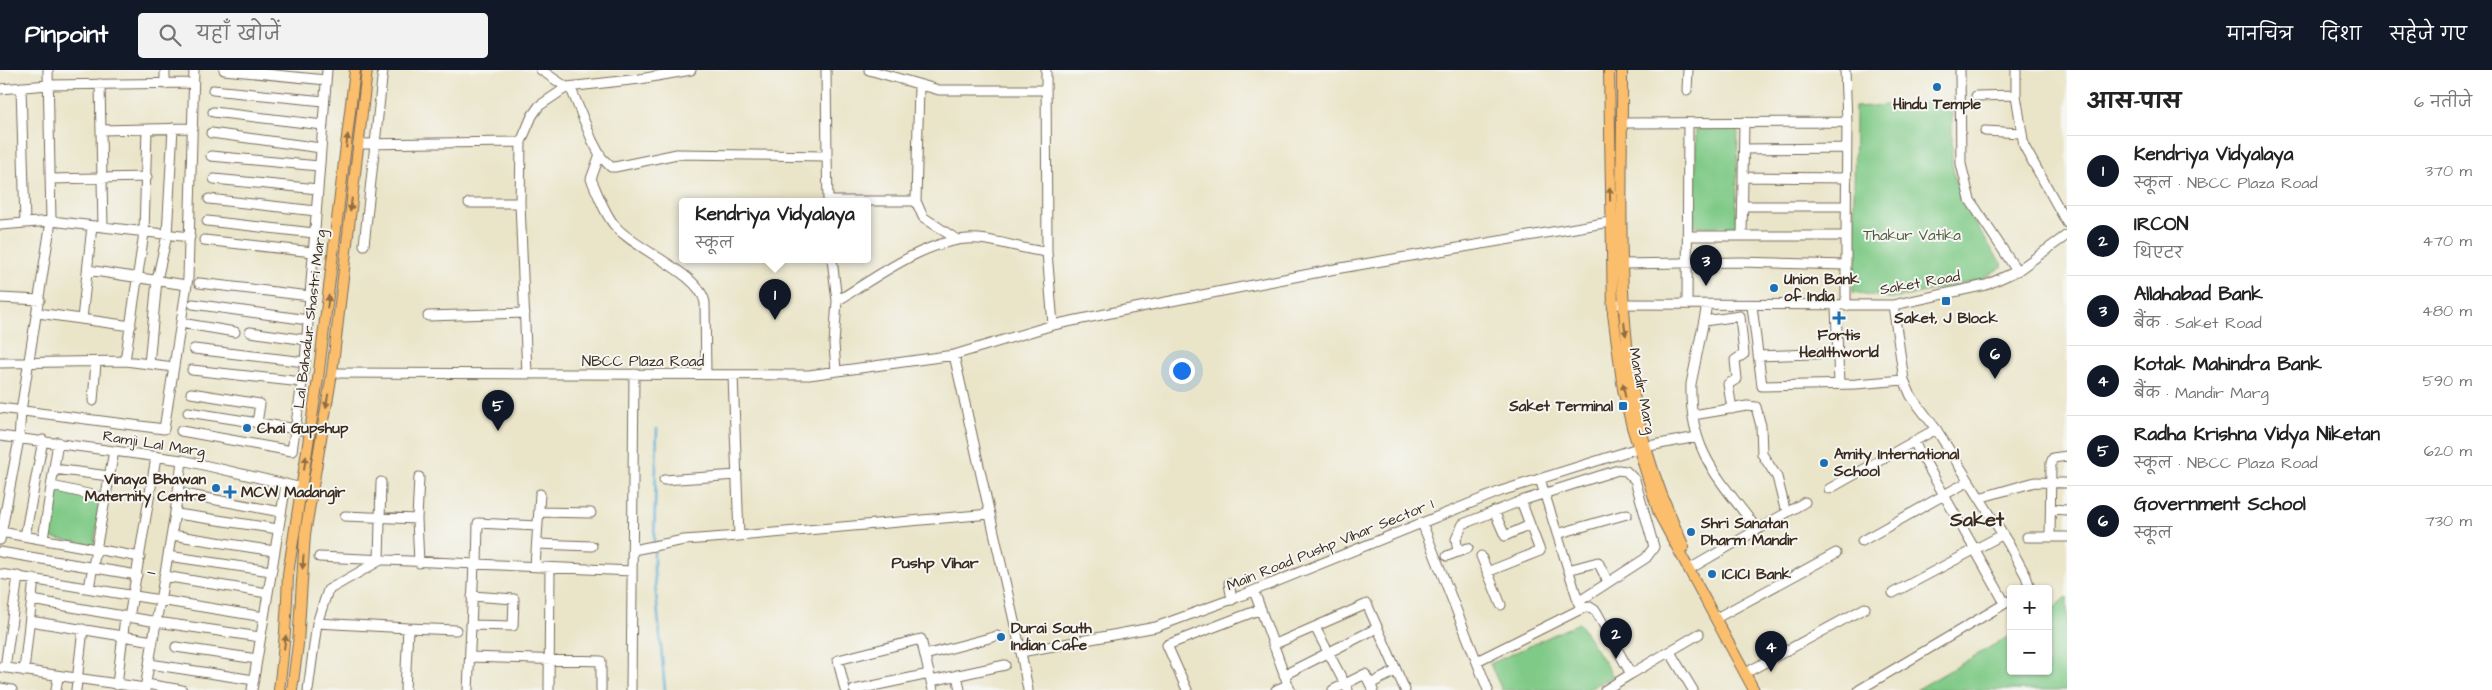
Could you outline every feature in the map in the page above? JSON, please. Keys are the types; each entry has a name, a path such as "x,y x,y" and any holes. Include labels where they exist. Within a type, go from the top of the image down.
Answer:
{"main road":[{"name":"Lal Bahadur Shastri Marg","path":"279,690 287,630 288,574 320,366 355,70"},
{"name":"Lal Bahadur Shastri Marg","path":"292,690 298,644 305,534 332,373 367,70"},
{"name":"Mandir Marg","path":"1609,70 1610,222 1618,304 1623,389 1642,447 1660,514 1754,690"},
{"name":"Mandir Marg","path":"1618,304 1623,264 1622,70"},
{"name":"Mandir Marg","path":"1642,447 1668,512 1693,566 1762,690"}],"street":[{"path":"48,70 51,221 38,313 21,411 19,439 1,536 25,536 140,557"},
{"path":"165,70 165,84"},
{"path":"0,408 164,429 186,286 190,237 194,70"},
{"path":"181,431 292,451 305,362 326,75 224,70"},
{"path":"364,245 383,70"},
{"path":"540,70 572,91 600,154 607,164 615,167 677,154 827,156"},
{"path":"634,70 635,80"},
{"path":"527,374 520,202 521,142 532,116 539,106 567,87 635,80 691,70"},
{"path":"826,70 828,198"},
{"path":"869,70 919,86 953,92 1046,90"},
{"path":"1046,70 1047,252 1053,325"},
{"path":"1687,90 1688,70"},
{"path":"1845,70 1847,122 1846,306"},
{"path":"1960,70 1961,164 1970,200 2017,271"},
{"path":"2016,70 2016,95 2024,146 2067,222"},
{"path":"0,89 48,85 193,83"},
{"path":"100,84 103,227"},
{"path":"919,86 916,201 924,216 956,239"},
{"path":"21,87 25,223"},
{"path":"213,90 324,102"},
{"path":"1976,96 2016,95"},
{"path":"213,112 322,125"},
{"path":"1742,236 1744,122"},
{"path":"1622,123 1847,122"},
{"path":"1687,304 1688,123"},
{"path":"149,364 158,280 167,235 173,128"},
{"path":"101,130 193,128"},
{"path":"125,361 144,233 147,129"},
{"path":"1985,131 2021,133"},
{"path":"211,133 321,148"},
{"path":"358,144 376,146 521,142"},
{"path":"1744,149 1847,148"},
{"path":"600,154 591,179 615,226 641,248 680,273 702,292 705,303 706,374"},
{"path":"211,156 320,166"},
{"path":"50,180 147,177"},
{"path":"1743,177 1847,178"},
{"path":"214,179 318,189"},
{"path":"209,199 316,211"},
{"path":"871,201 916,201"},
{"path":"469,203 520,202"},
{"path":"1743,206 1846,206"},
{"path":"0,225 51,221 190,237"},
{"path":"207,221 314,233"},
{"name":"NBCC Plaza Road","path":"332,373 809,375 954,355 1053,325 1335,269 1610,222"},
{"path":"82,319 92,226"},
{"name":"Saket Road","path":"1618,304 1752,306 1893,305 1986,285 2017,271 2067,235"},
{"path":"1688,236 1846,236"},
{"path":"837,301 921,252 956,239 980,239 1027,250 1047,252"},
{"path":"204,240 313,252"},
{"path":"832,263 837,301 834,344 836,371"},
{"path":"1623,264 1846,265"},
{"path":"88,270 186,286"},
{"path":"199,283 310,296"},
{"path":"0,298 40,300"},
{"path":"193,304 308,320"},
{"path":"1707,305 1691,384 1697,437 1703,454 1751,521"},
{"path":"1736,305 1737,317"},
{"path":"1893,305 1904,380 1911,396 1936,430 1979,498 2026,576 2029,585"},
{"path":"1752,306 1762,386 1904,380"},
{"path":"1836,306 1839,384"},
{"path":"38,313 131,326"},
{"path":"428,316 525,314"},
{"path":"1704,322 1740,316 1744,354 1735,360 1737,379 1728,384 1732,409"},
{"path":"180,324 235,332"},
{"path":"250,332 306,340"},
{"path":"194,349 305,362"},
{"path":"1758,356 1838,353"},
{"path":"954,355 1028,690"},
{"path":"0,363 125,361 174,367"},
{"path":"94,401 96,362"},
{"path":"192,370 302,382"},
{"path":"631,690 634,374"},
{"path":"732,375 739,536"},
{"path":"191,393 260,404 257,423"},
{"path":"1693,415 1752,406 1758,410 1761,426 1762,454 1777,477 1784,504"},
{"path":"188,412 310,431"},
{"path":"1829,489 1936,430"},
{"name":"Ramji Lal Marg","path":"0,436 43,440 182,460 302,488"},
{"name":"Main Road Pushp Vihar Sector 1","path":"1021,652 1156,627 1232,600 1501,491 1642,447 1697,437"},
{"path":"25,536 43,440"},
{"path":"43,539 58,442"},
{"path":"1914,442 1974,550 2007,600"},
{"path":"89,588 114,451"},
{"path":"2050,536 2053,458 2067,456"},
{"path":"123,687 123,636 137,575 156,457"},
{"name":"1","path":"146,687 164,576 177,514 182,460"},
{"path":"54,469 108,476"},
{"path":"1458,552 1456,539 1463,524 1520,501 1618,470 1631,474 1654,548 1646,558 1608,582 1579,605 1477,661"},
{"path":"664,480 737,475"},
{"path":"419,477 417,519 419,563"},
{"path":"1540,479 1579,605"},
{"path":"379,561 381,482"},
{"path":"1862,541 1943,494 1969,482"},
{"path":"1979,498 2027,483 2067,483"},
{"path":"252,690 286,484"},
{"path":"52,486 106,498"},
{"path":"179,493 281,512"},
{"path":"535,566 540,494"},
{"path":"1487,572 1540,551 1520,501"},
{"path":"1693,566 1805,502"},
{"path":"2051,509 2067,510"},
{"path":"1494,511 1505,536 1530,525"},
{"path":"539,512 591,514"},
{"path":"177,514 278,529"},
{"path":"633,550 684,540 990,514"},
{"path":"1557,534 1627,514"},
{"path":"345,516 417,519"},
{"path":"468,690 472,596 478,522 538,526"},
{"path":"1422,523 1488,690"},
{"path":"172,535 274,551"},
{"path":"1893,593 2002,535"},
{"path":"2027,537 2067,537"},
{"path":"537,544 592,546"},
{"path":"1447,556 1468,548"},
{"path":"0,552 137,575"},
{"path":"1720,616 1836,553"},
{"path":"168,556 271,571"},
{"path":"1481,556 1501,605"},
{"path":"319,557 419,563 535,566 550,569 632,570"},
{"path":"308,690 317,624 328,590 379,561"},
{"path":"1568,570 1598,562 1608,582"},
{"path":"549,690 550,569"},
{"path":"0,574 264,617"},
{"path":"18,576 3,667 102,686 182,690"},
{"path":"164,576 267,593"},
{"path":"24,671 34,579"},
{"path":"1229,583 1232,600"},
{"path":"1254,591 1289,687 1276,690"},
{"path":"471,625 514,626 514,599 472,596"},
{"path":"32,600 157,622 260,637"},
{"path":"1859,690 2007,602"},
{"path":"1273,645 1367,604 1405,690"},
{"path":"1579,605 1590,607 1596,611 1631,674"},
{"path":"1751,670 1865,608"},
{"path":"1187,690 1167,646 1260,609"},
{"path":"30,621 153,641"},
{"path":"317,624 456,630"},
{"path":"1314,627 1346,687"},
{"path":"405,690 408,628"},
{"path":"1284,675 1376,628"},
{"path":"76,690 83,629"},
{"path":"1605,690 1699,634"},
{"path":"925,655 997,636"},
{"path":"844,690 838,660 921,639 931,682"},
{"path":"176,647 257,659"},
{"path":"1670,652 1693,690"},
{"path":"470,657 549,658 601,662 601,690"},
{"path":"150,664 254,680"},
{"path":"854,690 931,682 1005,665"},
{"path":"1333,690 1346,687 1365,674 1372,687 1396,671"},
{"path":"957,675 960,690"},
{"path":"56,690 58,677"},
{"path":"0,688 12,690"}],"green space":[{"name":"Thakur Vatika","path":"1952,101 1952,164 1961,203 2003,266 1981,279 1894,299 1853,292 1855,107"},
{"path":"1696,129 1738,129 1736,227 1694,226"},
{"path":"55,490 102,498 94,545 46,537"},
{"path":"2067,597 2067,690 1916,690 2007,637 2007,675 2052,675 2052,610"},
{"path":"1579,623 1613,676 1587,690 1502,690 1490,664"}],"waterway":[{"path":"654,543 657,429"},
{"path":"654,548 654,572 665,690"}],"place":[{"name":"Hindu Temple","path":"1937,87"},
{"name":"Allahabad Bank","path":"1706,286"},
{"name":"Union Bank of India","path":"1774,288"},
{"name":"Saket, J Block","path":"1946,301"},
{"name":"Fortis Healthworld","path":"1839,318"},
{"name":"Kendriya Vidyalaya","path":"775,320"},
{"name":"Government School","path":"1995,379"},
{"name":"Saket Terminal","path":"1623,406"},
{"name":"Chai Gupshup","path":"247,428"},
{"name":"Radha Krishna Vidya Niketan","path":"498,431"},
{"name":"Amity International School","path":"1824,463"},
{"name":"Vinaya Bhawan Maternity Centre","path":"216,488"},
{"name":"MCW Madangir","path":"230,492"},
{"name":"Shri Sanatan Dharm Mandir","path":"1691,532"},
{"name":"ICICI Bank","path":"1712,574"},
{"name":"Durai South Indian Cafe","path":"1001,637"},
{"name":"IRCON","path":"1616,659"},
{"name":"Kotak Mahindra Bank","path":"1771,672"}],"district":[{"name":"Saket","path":"1977,520"},
{"name":"Pushp Vihar","path":"935,563"}]}
